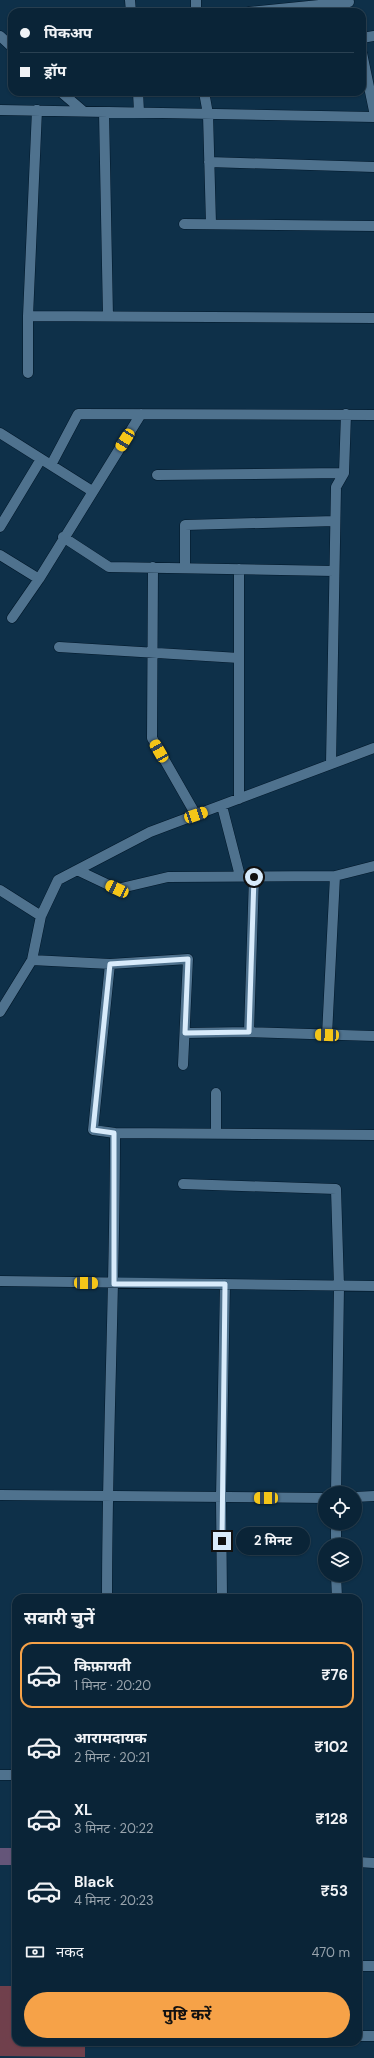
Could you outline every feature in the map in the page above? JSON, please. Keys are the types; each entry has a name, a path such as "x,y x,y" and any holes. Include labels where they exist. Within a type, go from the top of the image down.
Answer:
{"street":[{"path":"285,8 349,1"},
{"path":"0,36 8,43"},
{"path":"366,72 374,111"},
{"path":"66,96 83,111"},
{"path":"138,96 139,112"},
{"path":"205,96 208,114 210,224"},
{"path":"0,110 374,117"},
{"path":"28,373 28,316 37,110"},
{"path":"104,112 108,316"},
{"path":"209,162 374,167"},
{"path":"184,224 374,226"},
{"path":"28,316 374,318"},
{"path":"51,465 78,414 374,415"},
{"path":"12,618 39,579 141,414"},
{"path":"331,764 336,487 344,472 346,414"},
{"path":"0,433 92,491"},
{"path":"0,527 41,459"},
{"path":"157,475 344,472"},
{"path":"185,568 185,525 335,521"},
{"path":"63,538 109,567 334,571"},
{"path":"0,555 39,579"},
{"path":"153,567 152,738 196,815"},
{"path":"239,569 239,799"},
{"path":"59,647 239,658"},
{"path":"0,1012 32,960 41,916 58,880 150,832 374,748"},
{"path":"222,806 240,876"},
{"path":"77,870 117,889 168,878 335,876 374,866"},
{"path":"327,1035 335,876"},
{"path":"249,1032 254,877"},
{"path":"0,890 41,916"},
{"path":"32,960 110,964 188,959 183,1065"},
{"path":"110,964 93,1130 114,1133 374,1135"},
{"path":"185,1033 249,1032 374,1036"},
{"path":"216,1093 216,1133"},
{"path":"107,1594 107,1496 114,1284 114,1133"},
{"path":"183,1184 336,1189 339,1286 336,1486"},
{"path":"0,1281 114,1284 374,1286"},
{"path":"222,1594 221,1498 225,1284"},
{"path":"0,1495 318,1498"},
{"path":"362,1497 374,1496"},
{"path":"336,1582 337,1594"},
{"path":"0,1775 12,1775"},
{"path":"362,1862 374,1863"},
{"path":"362,1966 374,1966"},
{"path":"362,2036 374,2036"}],"shaded area":[{"path":"0,1986 12,1986 12,2046 85,2046 85,2057 0,2056"}],"building":[{"path":"0,1848 12,1848 12,1865 0,1865"}],"route":[{"path":"222,1541 221,1498 225,1284 114,1284 114,1133 93,1130 110,964 188,959 185,1033 249,1032 254,877"}]}
